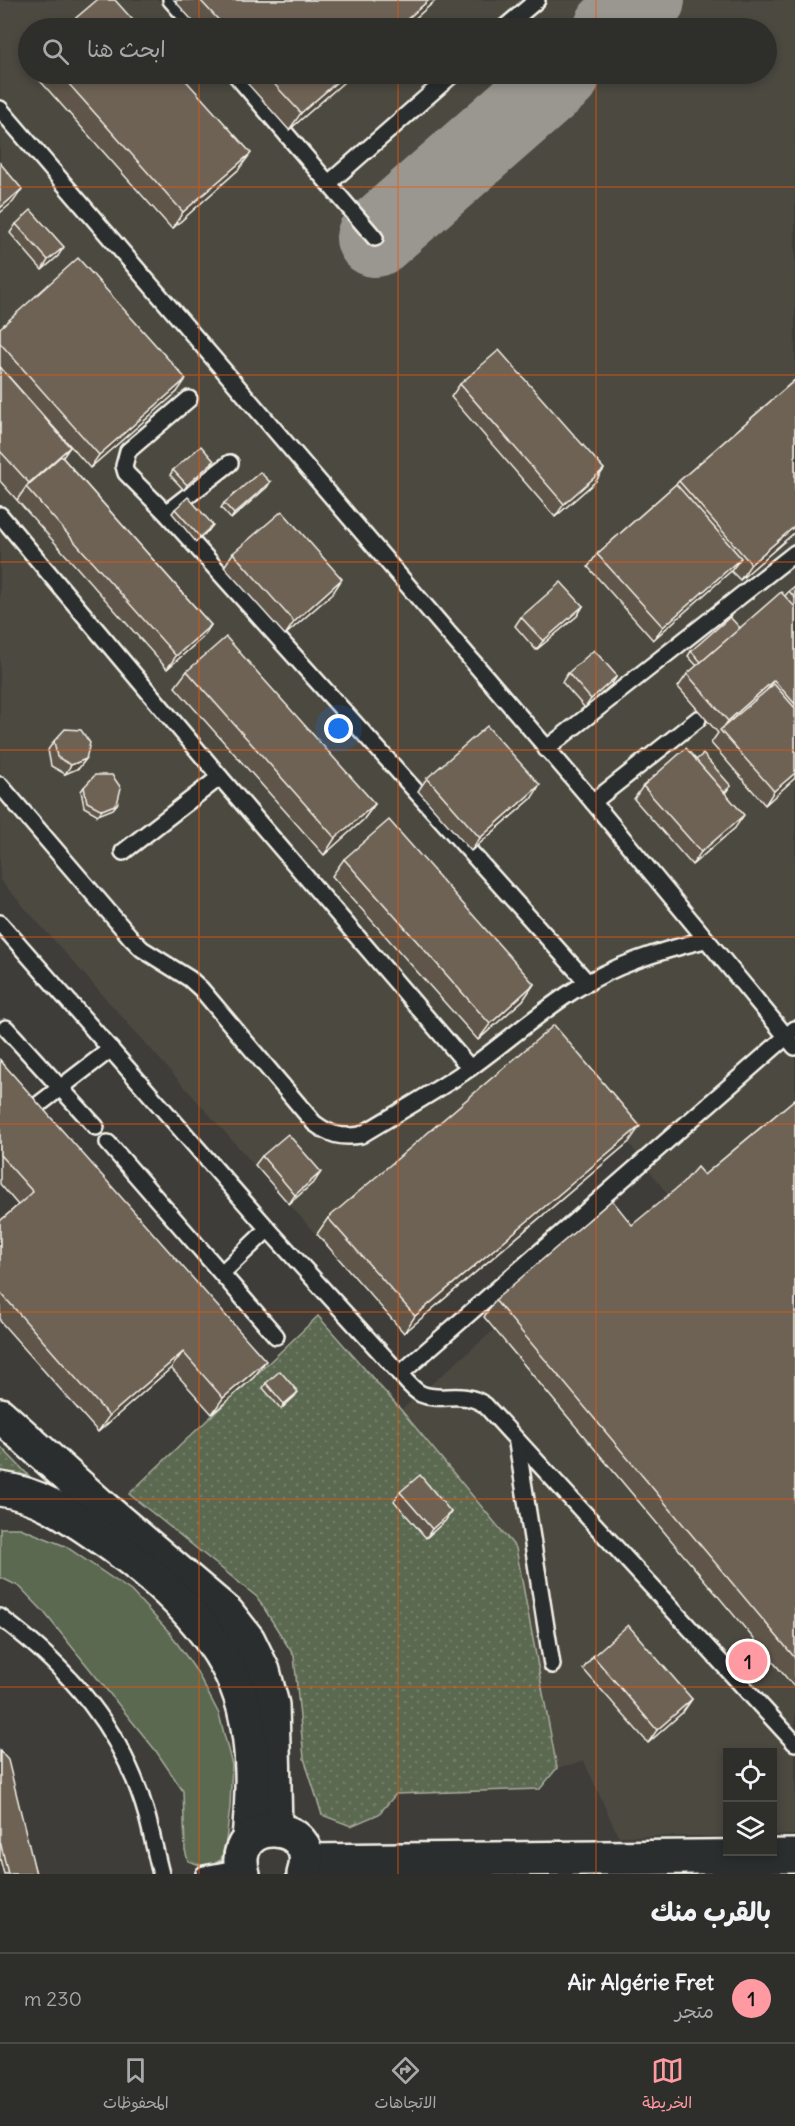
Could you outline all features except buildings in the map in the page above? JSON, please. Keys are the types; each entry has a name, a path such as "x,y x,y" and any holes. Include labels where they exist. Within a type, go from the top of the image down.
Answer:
{"street":[{"path":"0,1415 102,1507 227,1613 248,1640 263,1671 272,1704 275,1738 252,1852"},
{"path":"0,1489 19,1491 39,1498 75,1519 154,1577 199,1624 234,1679 243,1706 252,1763 252,1852"},
{"path":"252,1852 285,1831 300,1842 305,1867 795,1856"}],"lane":[{"path":"171,0 187,18"},
{"path":"516,18 537,0"},
{"path":"244,84 375,238"},
{"path":"329,183 442,84"},
{"path":"0,109 593,802 705,940 792,1037 400,1374"},
{"path":"189,399 128,452 124,458 126,473 166,513 588,983"},
{"path":"166,513 230,463"},
{"path":"0,515 220,777 470,1068"},
{"path":"546,749 795,553"},
{"path":"593,802 698,719"},
{"path":"123,852 220,777"},
{"path":"0,785 132,939 147,952 184,974 201,989 314,1123 327,1133 344,1138 361,1135 470,1068 545,1011 588,983 637,959 705,940"},
{"path":"0,923 268,1229 400,1374 420,1394 458,1396 477,1400 491,1412 795,1743"},
{"path":"6,1028 96,1127"},
{"path":"38,1105 111,1049"},
{"path":"108,1143 276,1336"},
{"path":"222,1273 268,1229"},
{"path":"517,1442 552,1665"},
{"path":"0,1617 31,1639 62,1668 90,1701 113,1736 132,1775 147,1815 161,1874"},
{"path":"204,1874 252,1852"}],"shaded area":[{"path":"0,0 795,0 795,1835 777,1835 777,1748 723,1748 723,1836 618,1836 584,1761 557,1768 516,1548 401,1410 494,1330 484,1317 600,1216 621,1241 671,1199 629,1143 404,1333 0,880"}],"green space":[{"path":"318,1316 401,1410 516,1548 557,1768 540,1789 396,1794 379,1814 351,1826 322,1815 304,1758 294,1656 257,1597 129,1494"},
{"path":"0,1446 31,1478 0,1477"},
{"path":"0,1528 20,1528 65,1546 131,1591 170,1633 197,1672 219,1714 232,1765 230,1807 221,1860 206,1867 188,1861 185,1850 183,1791 156,1751 43,1611 20,1587 0,1577"}],"taxiway":[{"path":"625,18 646,0"},
{"path":"375,238 551,84"}],"place":[{"name":"Air Algérie Fret","path":"748,1661"}]}
